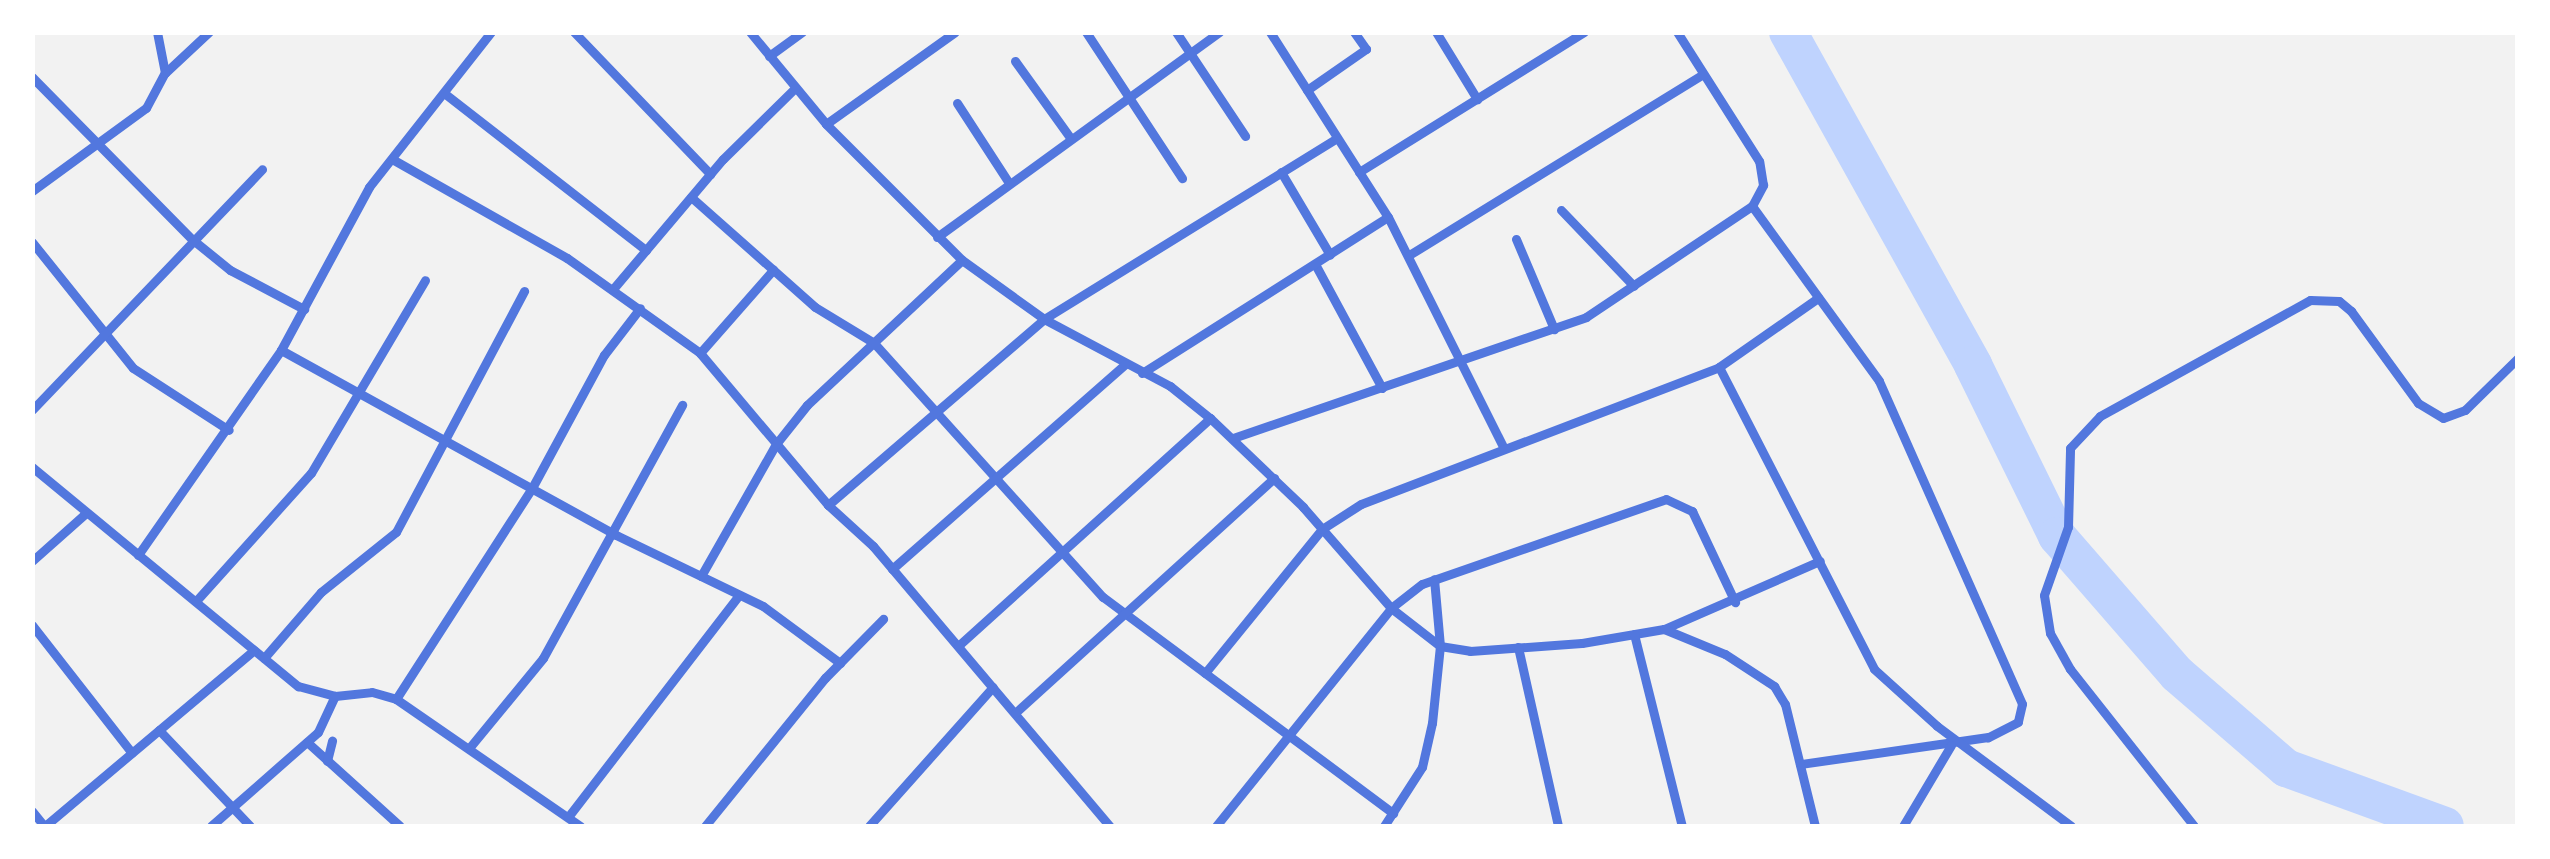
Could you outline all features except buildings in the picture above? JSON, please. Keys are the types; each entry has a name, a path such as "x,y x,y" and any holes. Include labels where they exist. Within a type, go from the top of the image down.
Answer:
{"street":[{"path":"157,32 166,73"},
{"path":"32,191 146,108 166,73 208,32"},
{"path":"138,555 229,430 280,350 369,188 491,32"},
{"path":"574,32 710,174"},
{"path":"750,32 826,124 962,260 1044,319 1142,373 1210,418 1274,478 1392,608 1440,646 1518,648 1664,629 1735,602 1820,561"},
{"path":"769,56 802,32"},
{"path":"826,124 954,32"},
{"path":"1086,32 1182,178"},
{"path":"1176,32 1245,136"},
{"path":"936,236 1219,32"},
{"path":"1270,32 1388,216 1465,361 1504,449"},
{"path":"1307,90 1366,48 1354,32"},
{"path":"1436,32 1477,99"},
{"path":"1359,172 1584,32"},
{"path":"1233,438 1554,329 1634,286 1752,206 1763,184 1759,161 1677,32"},
{"path":"1015,61 1071,139"},
{"path":"1408,255 1703,74"},
{"path":"32,77 103,143 193,240 230,270 304,309"},
{"path":"612,289 710,174 795,88"},
{"path":"444,92 646,250"},
{"path":"957,103 1009,184"},
{"path":"828,505 1044,319 1338,138"},
{"path":"392,159 490,211 612,289 700,353 828,505 892,568 1110,826"},
{"path":"32,410 262,168"},
{"path":"1281,172 1330,254"},
{"path":"691,197 815,307 874,343 1123,614 1393,813"},
{"path":"1752,206 1879,381 2020,696 2018,722 1963,743 1902,746 1800,764"},
{"path":"1561,210 1634,286"},
{"path":"1142,373 1388,216"},
{"path":"1516,239 1554,329"},
{"path":"32,242 103,331 158,390 229,430"},
{"path":"700,576 776,444 962,260"},
{"path":"1315,264 1382,388"},
{"path":"700,353 773,270"},
{"path":"196,601 302,485 362,395 425,280"},
{"path":"264,658 321,592 396,532 449,442 524,291"},
{"path":"1206,673 1322,529 1360,504 1719,367 1818,298"},
{"path":"2194,826 2070,669 2050,633 2044,595 2064,541 2067,458 2100,416 2310,300 2338,301 2351,310 2418,402 2444,418 2466,410 2518,358"},
{"path":"396,699 532,488 604,355 640,308"},
{"path":"280,350 616,534 739,595 800,630 840,663"},
{"path":"892,568 1126,364"},
{"path":"1719,367 1874,669 2067,825"},
{"path":"470,747 542,658 616,534 682,405"},
{"path":"958,646 1061,548 1210,418"},
{"path":"32,467 298,686 335,696 372,692 396,699 580,826"},
{"path":"1015,713 1274,478"},
{"path":"1216,826 1284,736 1392,608 1434,579 1666,499 1692,511 1735,602"},
{"path":"32,561 86,513"},
{"path":"1384,826 1422,767 1440,646 1434,579"},
{"path":"568,816 739,595"},
{"path":"705,826 840,663 883,620"},
{"path":"32,625 132,753"},
{"path":"1664,629 1725,654 1774,686 1816,826"},
{"path":"1634,634 1682,826"},
{"path":"1518,648 1558,826"},
{"path":"32,811 45,826 254,650"},
{"path":"869,826 993,687"},
{"path":"211,826 307,742 335,696"},
{"path":"159,730 250,826"},
{"path":"327,762 332,741"},
{"path":"307,742 400,826"},
{"path":"1903,826 1951,745"}],"waterway":[{"path":"1788,32 1973,365 2057,536 2177,674 2286,768 2445,826"}]}
